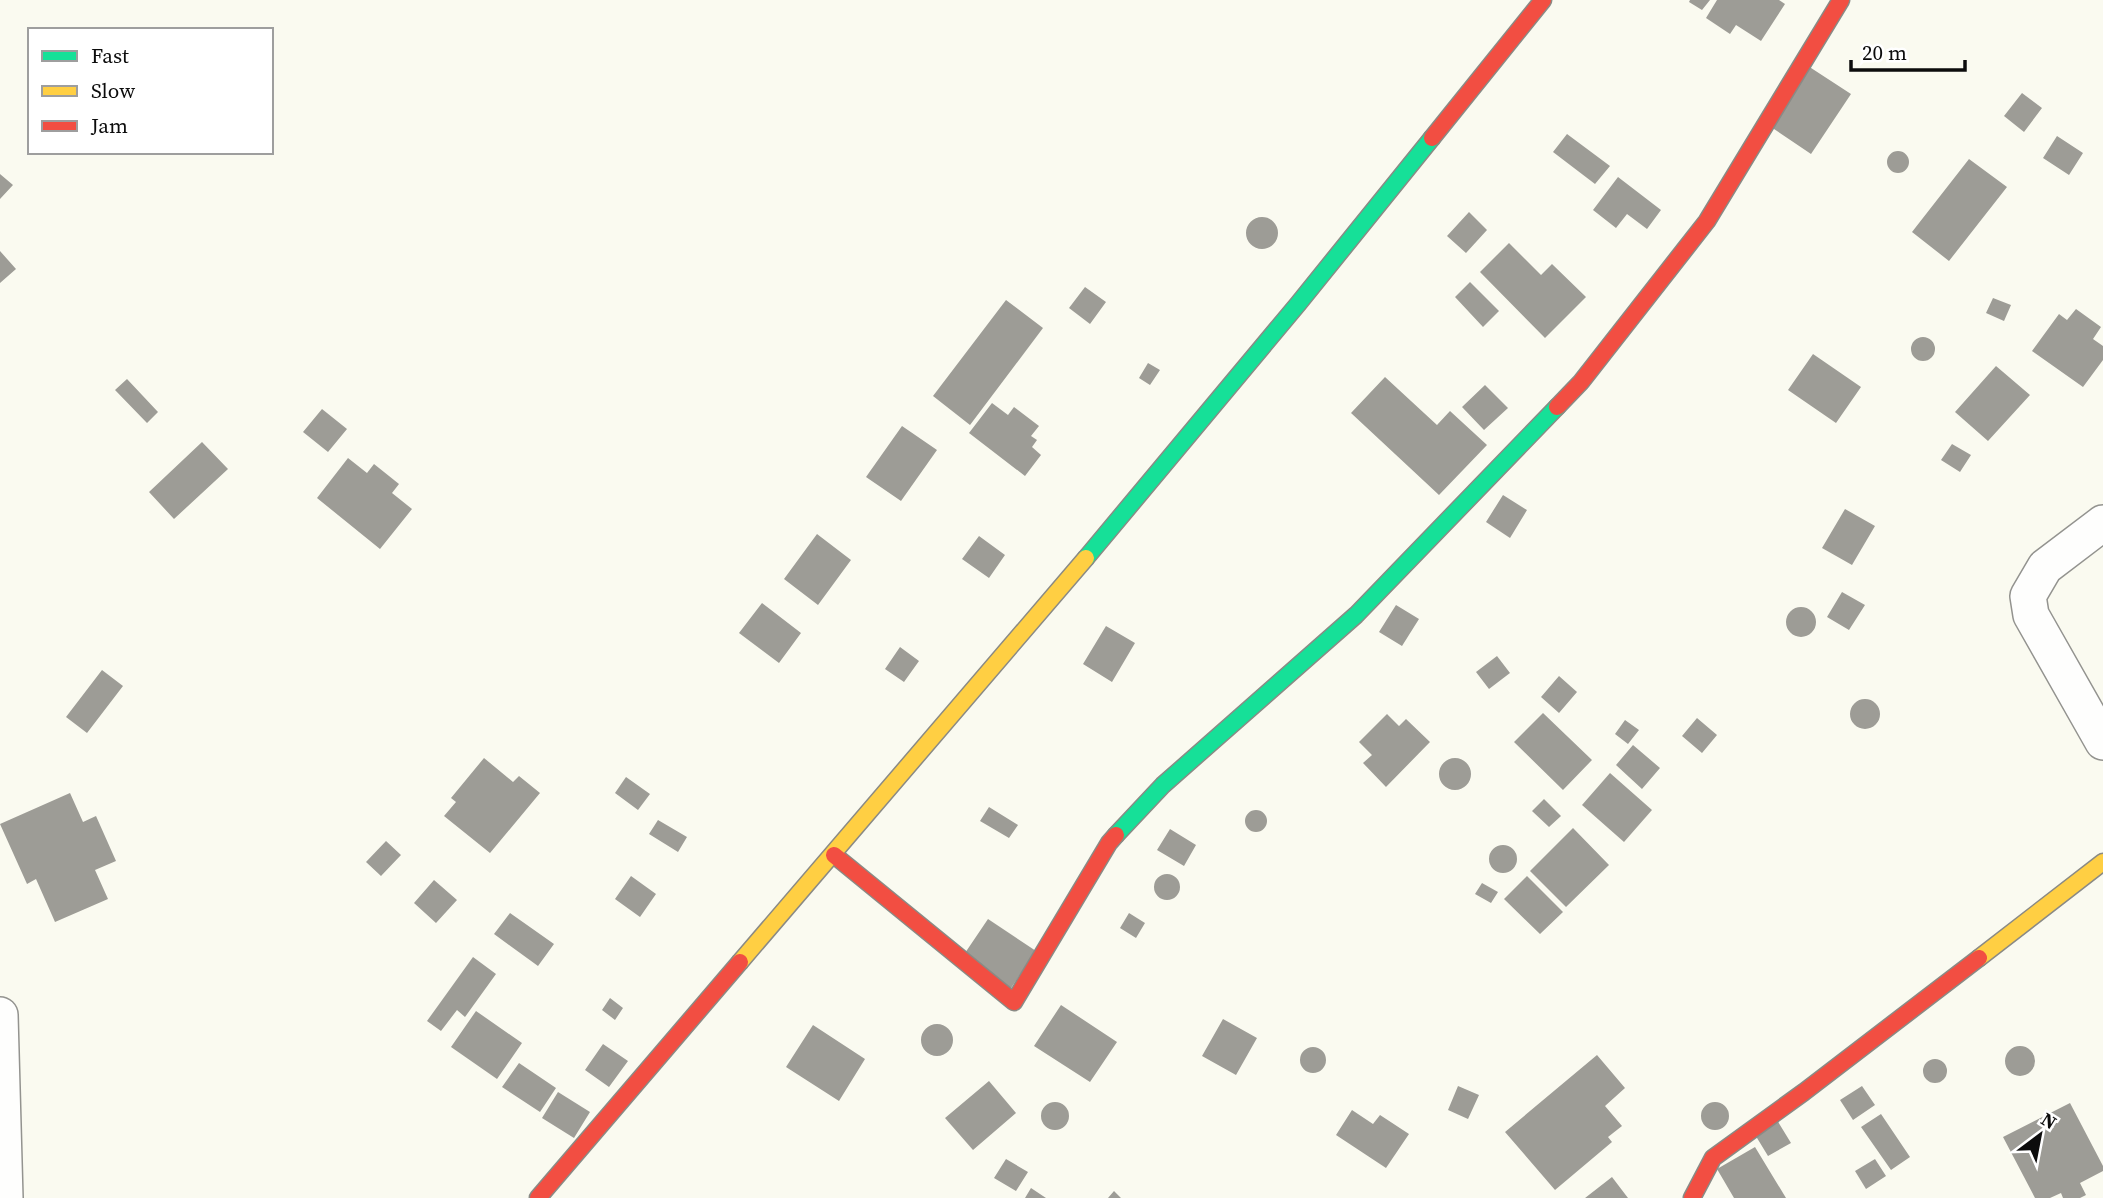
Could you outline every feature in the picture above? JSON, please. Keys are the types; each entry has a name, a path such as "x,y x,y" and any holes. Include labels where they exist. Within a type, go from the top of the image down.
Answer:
{"street":[{"path":"538,1198 834,855 1298,304 1543,0"},
{"path":"834,855 1014,1002 1109,843 1163,785 1356,615 1581,382 1707,221 1841,0"},
{"path":"2103,523 2045,567 2028,596 2031,615 2103,742"},
{"path":"1692,1198 1713,1158 1804,1092 2103,862"},
{"path":"0,1015 5,1198"}],"building":[{"path":"1710,0 1702,10 1689,2"},
{"path":"1717,0 1779,0 1785,4 1761,41 1736,25 1730,34 1706,18"},
{"path":"1808,66 1851,94 1811,154 1768,125"},
{"path":"2022,93 2042,108 2024,132 2004,116"},
{"path":"1567,134 1610,166 1595,184 1553,152"},
{"path":"2057,136 2083,153 2069,175 2043,158"},
{"path":"1898,151 1906,154 1909,162 1906,170 1898,173 1890,170 1887,162 1890,154"},
{"path":"1969,159 2007,187 1949,261 1912,232"},
{"path":"0,174 13,185 0,199"},
{"path":"1618,177 1661,210 1647,229 1627,214 1616,228 1593,210"},
{"path":"1469,212 1487,230 1466,253 1447,236"},
{"path":"1262,217 1273,222 1278,233 1273,244 1262,249 1251,244 1246,233 1251,222"},
{"path":"1509,243 1541,275 1552,264 1586,297 1545,338 1480,272"},
{"path":"0,251 16,269 0,283"},
{"path":"1470,282 1499,311 1483,327 1455,297"},
{"path":"1085,287 1106,302 1090,324 1069,308"},
{"path":"1993,298 2011,305 2004,321 1986,313"},
{"path":"1006,300 1043,328 970,425 933,396"},
{"path":"2076,309 2101,327 2093,339 2103,346 2103,360 2083,387 2032,351 2059,314 2067,320"},
{"path":"1923,337 1932,340 1935,349 1932,358 1923,361 1914,358 1911,349 1914,340"},
{"path":"1813,354 1861,387 1836,423 1788,390"},
{"path":"1148,363 1160,370 1150,385 1139,378"},
{"path":"1996,366 2030,395 1988,441 1955,412"},
{"path":"1385,377 1437,425 1450,411 1487,445 1439,495 1351,413"},
{"path":"127,379 158,412 147,423 115,390"},
{"path":"1485,385 1508,408 1484,430 1462,407"},
{"path":"992,403 1008,415 1014,407 1039,426 1031,436 1037,440 1032,447 1041,455 1025,476 969,433"},
{"path":"322,409 347,429 328,452 303,432"},
{"path":"902,426 937,450 901,501 866,477"},
{"path":"202,442 228,469 174,519 149,492"},
{"path":"1952,444 1971,455 1960,472 1941,460"},
{"path":"348,458 367,473 374,464 399,484 392,493 412,509 380,549 317,498"},
{"path":"1503,495 1527,510 1510,538 1486,522"},
{"path":"1845,509 1875,526 1852,565 1822,548"},
{"path":"817,534 851,560 818,605 784,579"},
{"path":"979,536 1005,555 989,578 962,559"},
{"path":"1842,592 1865,605 1849,630 1827,617"},
{"path":"762,603 801,633 779,663 739,633"},
{"path":"1396,605 1419,619 1402,646 1379,632"},
{"path":"1801,607 1812,611 1816,622 1812,633 1801,637 1790,633 1786,622 1790,611"},
{"path":"1106,626 1135,643 1112,682 1083,664"},
{"path":"900,647 919,661 904,682 885,669"},
{"path":"1497,656 1510,673 1489,689 1476,672"},
{"path":"102,670 123,686 87,733 66,717"},
{"path":"1559,676 1577,692 1559,713 1541,697"},
{"path":"1865,699 1871,700 1879,708 1879,720 1871,728 1865,729 1859,728 1851,720 1850,714 1851,708 1859,700"},
{"path":"1543,713 1592,760 1563,790 1514,742"},
{"path":"1387,714 1399,726 1406,719 1430,742 1386,787 1363,763 1372,755 1359,742"},
{"path":"1697,718 1717,735 1702,753 1682,736"},
{"path":"1625,720 1639,730 1628,744 1615,734"},
{"path":"1633,745 1660,768 1642,789 1616,765"},
{"path":"484,758 513,782 519,776 540,793 490,853 444,816 456,802 451,798"},
{"path":"1455,758 1466,763 1471,774 1466,785 1455,790 1444,785 1439,774 1444,763"},
{"path":"1610,773 1652,810 1624,842 1582,805"},
{"path":"626,777 650,794 638,810 615,793"},
{"path":"70,793 83,822 96,816 116,861 95,870 108,899 55,922 36,879 27,884 0,824"},
{"path":"1544,799 1561,816 1549,827 1532,811"},
{"path":"989,807 1018,825 1009,838 980,821"},
{"path":"1256,810 1266,817 1267,821 1260,831 1256,832 1246,825 1245,821 1252,811"},
{"path":"658,820 687,837 678,852 649,834"},
{"path":"1573,828 1609,865 1566,907 1530,871"},
{"path":"1170,829 1196,845 1184,866 1157,850"},
{"path":"386,841 401,855 381,876 366,862"},
{"path":"1503,845 1513,849 1517,859 1513,869 1503,873 1493,869 1489,859 1493,849"},
{"path":"1167,874 1176,878 1180,887 1176,896 1167,900 1158,896 1154,887 1158,878"},
{"path":"631,876 656,894 640,917 615,899"},
{"path":"1527,876 1563,912 1540,934 1504,899"},
{"path":"434,880 457,900 436,923 414,903"},
{"path":"1482,883 1498,892 1491,903 1475,894"},
{"path":"510,913 554,944 538,966 494,934"},
{"path":"1129,913 1145,923 1136,938 1120,928"},
{"path":"988,919 1036,951 1011,988 963,956"},
{"path":"473,957 496,974 465,1017 457,1010 441,1031 427,1021"},
{"path":"610,998 623,1008 615,1020 602,1010"},
{"path":"1061,1005 1117,1042 1090,1082 1034,1046"},
{"path":"476,1011 522,1043 497,1079 451,1047"},
{"path":"1223,1019 1257,1038 1236,1075 1202,1056"},
{"path":"937,1024 948,1029 953,1040 948,1051 937,1056 926,1051 921,1040 926,1029"},
{"path":"813,1025 865,1059 839,1101 786,1067"},
{"path":"603,1044 628,1061 609,1087 585,1070"},
{"path":"2020,1046 2030,1051 2035,1061 2030,1071 2020,1076 2010,1071 2005,1061 2010,1051"},
{"path":"1313,1047 1322,1051 1326,1060 1322,1069 1313,1073 1304,1069 1300,1060 1304,1051"},
{"path":"1597,1055 1625,1088 1605,1106 1622,1126 1608,1137 1612,1142 1555,1190 1505,1132"},
{"path":"1935,1059 1944,1062 1947,1071 1944,1080 1935,1083 1926,1080 1923,1071 1926,1062"},
{"path":"519,1063 556,1088 540,1112 502,1087"},
{"path":"989,1081 1016,1113 973,1150 945,1118"},
{"path":"1458,1086 1479,1095 1468,1119 1448,1110"},
{"path":"1862,1086 1875,1105 1853,1120 1840,1100"},
{"path":"558,1092 590,1112 574,1138 542,1118"},
{"path":"1055,1102 1065,1106 1069,1116 1065,1126 1055,1130 1045,1126 1041,1116 1045,1106"},
{"path":"1715,1102 1725,1106 1729,1116 1725,1126 1715,1130 1705,1126 1701,1116 1705,1106"},
{"path":"2070,1103 2103,1166 2103,1171 2080,1183 2086,1195 2080,1198 2063,1198 2061,1193 2050,1198 2035,1198 2003,1137"},
{"path":"1352,1110 1373,1124 1380,1115 1409,1134 1386,1168 1336,1135"},
{"path":"1881,1114 1910,1157 1891,1170 1861,1127"},
{"path":"1777,1120 1791,1143 1768,1156 1754,1133"},
{"path":"1755,1147 1786,1198 1734,1198 1717,1169"},
{"path":"1006,1159 1028,1172 1016,1191 994,1178"},
{"path":"1875,1159 1886,1176 1866,1189 1855,1171"},
{"path":"1612,1177 1628,1198 1585,1198"},
{"path":"1031,1188 1046,1198 1025,1198"},
{"path":"1114,1191 1121,1198 1108,1198"}],"traffic: fast":[{"path":"1086,558 1298,304 1432,138"},
{"path":"1116,835 1163,785 1356,615 1557,407"}],"traffic: slow":[{"path":"740,962 1086,558"},
{"path":"1979,958 2103,862"}],"traffic: jam":[{"path":"1432,138 1543,0"},
{"path":"1557,407 1581,382 1707,221 1841,0"},
{"path":"834,855 1014,1002 1116,835"},
{"path":"1692,1198 1713,1158 1979,958"},
{"path":"538,1198 740,962"}]}
